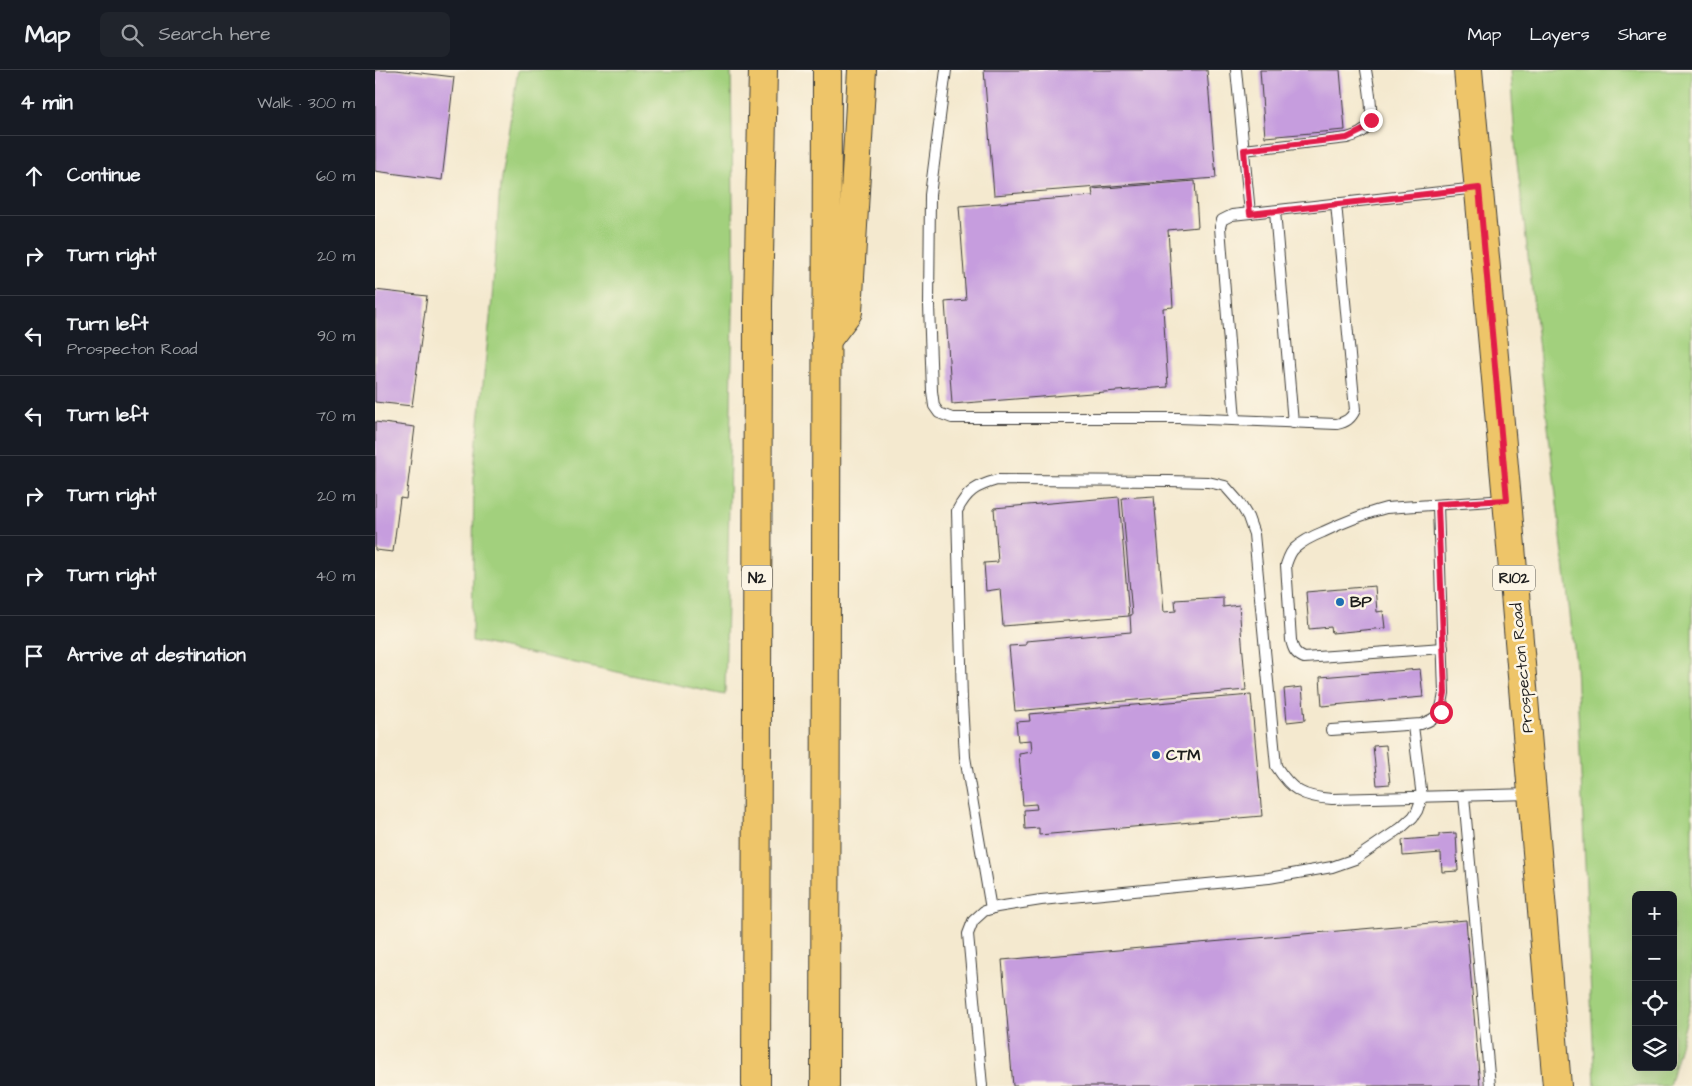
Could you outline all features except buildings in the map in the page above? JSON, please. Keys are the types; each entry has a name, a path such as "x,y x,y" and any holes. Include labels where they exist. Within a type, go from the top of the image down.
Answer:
{"main road":[{"name":"N2","path":"756,1086 758,304 763,70"},
{"path":"825,1086 827,70"},
{"path":"826,341 848,312 862,70"},
{"name":"Prospecton Road","path":"1468,70 1557,1086"}],"lane":[{"path":"946,70 930,195 929,305 934,406 939,413 952,418 1179,418 1293,423 1337,424 1345,422 1355,410 1336,203"},
{"path":"1236,70 1250,214"},
{"path":"1244,150 1347,138 1359,134 1367,128 1371,120 1366,70"},
{"path":"1235,420 1220,227 1222,220 1227,217 1336,203 1479,188"},
{"path":"1275,211 1293,423"},
{"path":"991,909 965,757 957,511 963,499 972,490 997,480 1208,482 1225,486 1239,502 1248,517 1254,534 1276,766 1282,776 1301,794 1315,798 1332,799 1532,794"},
{"path":"1443,648 1304,658 1298,655 1294,650 1291,640 1286,565 1289,556 1295,548 1309,538 1355,517 1386,508 1507,500"},
{"path":"1331,730 1413,726 1432,720 1441,712 1445,693 1438,504"},
{"path":"981,1086 968,934 973,921 984,911 1041,900 1269,878 1332,868 1355,859 1413,818 1422,797 1413,726"},
{"path":"1464,796 1490,1086"}],"green space":[{"path":"518,70 731,70 734,268 725,695 472,641 474,469 492,299 500,185"},
{"path":"1510,70 1692,70 1692,1000 1677,1056 1677,891 1632,891 1632,1071 1673,1071 1669,1086 1595,1086 1576,666 1516,153"}],"place":[{"name":"BP","path":"1340,602"},
{"name":"CTM","path":"1156,755"}],"route":[{"path":"1371,120 1367,128 1359,134 1347,138 1244,150 1250,214 1479,188 1507,500 1438,504 1445,693 1441,712"}]}
